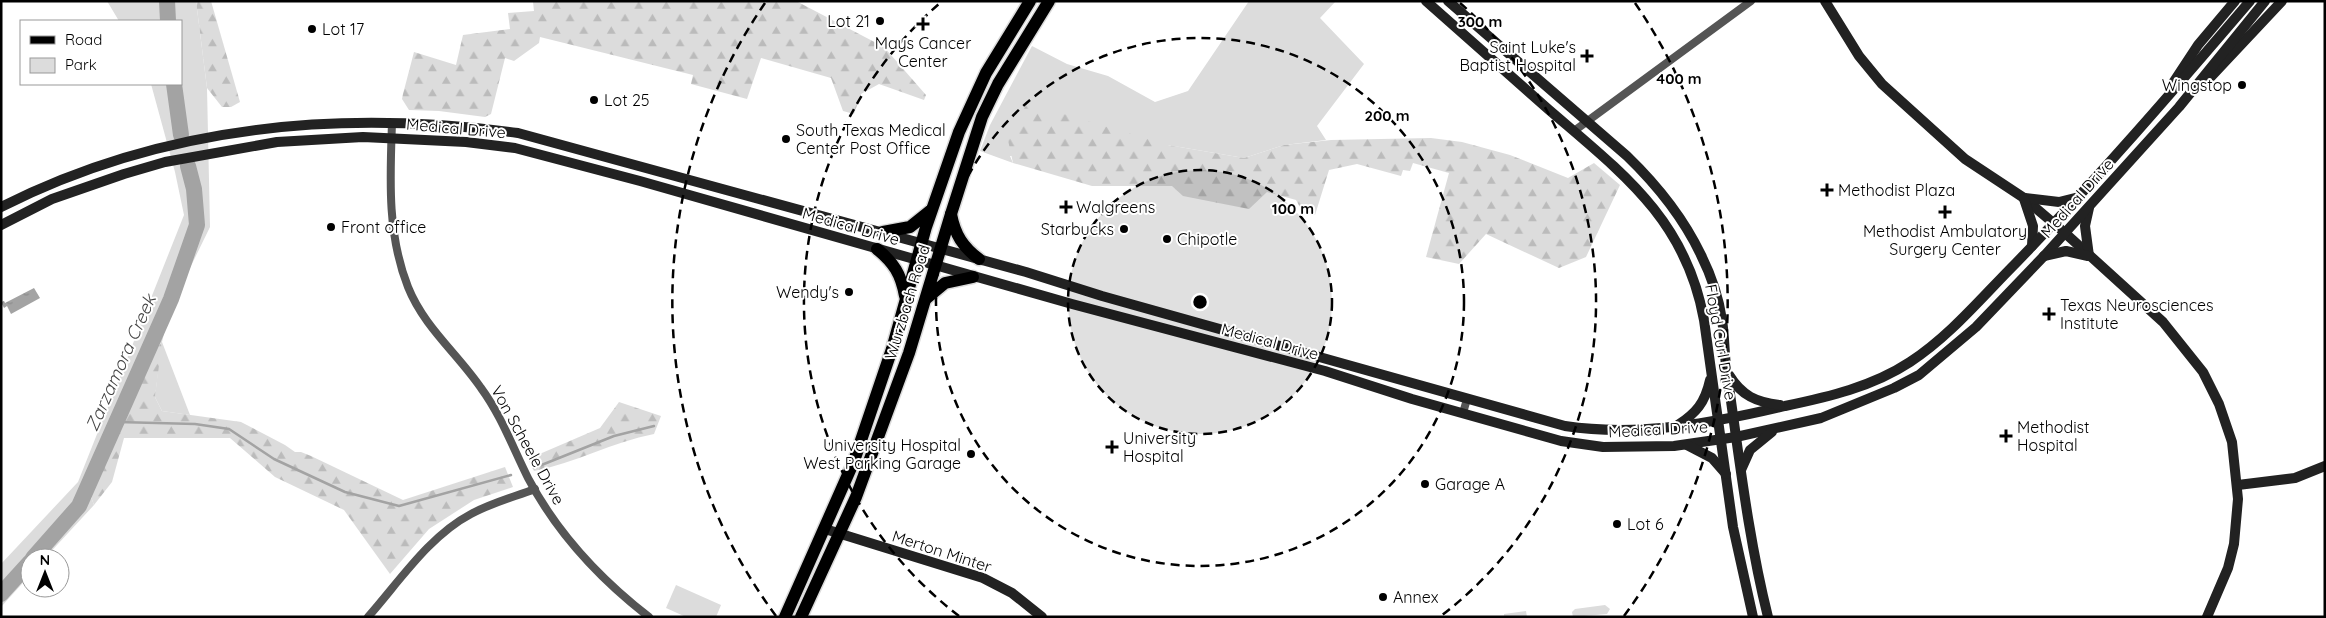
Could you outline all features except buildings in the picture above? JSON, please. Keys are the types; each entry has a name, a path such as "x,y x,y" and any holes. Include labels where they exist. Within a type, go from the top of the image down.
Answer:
{"main road":[{"name":"Wurzbach Road","path":"785,617 854,461 906,301 933,207 970,108 986,73 1030,1"},
{"name":"Wurzbach Road","path":"801,617 840,534 867,469 910,353 935,266 982,118 998,84 1049,1"},
{"path":"883,232 910,227 925,217 933,207"},
{"path":"951,214 957,237 968,251 979,259"},
{"path":"878,249 898,270 902,277 906,301"},
{"path":"927,298 945,283 973,276"}],"street":[{"name":"Floyd Curl Drive","path":"1426,1 1615,166 1654,208 1688,262 1699,292 1722,440 1733,527 1753,617"},
{"name":"Floyd Curl Drive","path":"1448,1 1627,156 1667,199 1702,256 1722,320 1726,370 1741,471 1768,617"},
{"path":"1574,131 1751,1"},
{"path":"1825,1 1858,56 1882,84 1963,157 2024,198 2054,223 2172,332 2203,372 2225,418 2232,442 2238,485 2238,520 2234,544 2220,591 2207,617"},
{"path":"2161,104 2189,57 2235,1"},
{"name":"Medical Drive","path":"1,207 56,180 160,148 284,126 335,122 467,126 541,138 941,248 1565,426 1588,429 1677,426 1734,418 1847,391 1871,382 1910,362 1966,316 2080,197 2250,1"},
{"name":"Medical Drive","path":"1,225 79,189 165,162 278,142 317,138 392,138 466,142 525,150 640,181 935,266 1325,370 1561,441 1603,447 1686,444 1736,438 1821,418 1894,388 1919,375 1976,327 2044,256 2179,107 2265,1"},
{"path":"2179,107 2210,79 2282,1"},
{"name":"Von Scheele Drive","path":"392,123 391,210 394,236 408,288 432,330 471,374 492,405 535,490 565,534 593,567 628,601 649,617"},
{"path":"2024,198 2059,202 2080,197"},
{"path":"2024,198 2033,226 2032,246"},
{"path":"1654,208 1667,199"},
{"path":"2090,206 2085,226 2090,256"},
{"path":"2044,256 2066,252 2090,256"},
{"path":"1726,370 1737,388 1745,395 1765,404 1786,406"},
{"path":"1677,426 1695,414 1704,402 1712,374"},
{"path":"1463,413 1467,399"},
{"path":"1741,471 1750,450 1776,429"},
{"path":"1686,444 1712,458 1726,474"},
{"path":"2238,485 2295,478 2325,466"},
{"path":"368,617 426,550 448,529 471,514 535,490"},
{"name":"Merton Minter","path":"825,529 983,578 1012,592 1042,617"}],"green space":[{"path":"107,1 196,1 207,88 210,227 170,309 162,342 190,415 162,411 155,397 161,343 125,400 118,427 90,494 94,505 54,548 20,548 20,586 1,607 1,564 78,482 184,215 175,172 151,85 182,85 182,20 118,20"},
{"path":"196,1 211,1 240,102 231,107 222,107 207,88"},
{"path":"796,1 884,47 926,95 924,100 879,84 861,94 854,114 843,111 831,78 761,58 747,99 691,84 693,75 540,37 539,43 514,61 505,58 491,114 485,117 439,111 409,110 402,99 414,52 456,65 463,35 510,29 508,13 534,11 533,2"},
{"path":"1249,1 1336,1 1320,18 1364,64 1317,126 1326,140 1284,145 1244,158 1168,145 1010,156 1013,163 980,151 990,125 1032,46 1067,64 1108,76 1155,102 1188,91"},
{"path":"1027,103 1168,145 1244,158 1284,145 1331,140 1431,138 1462,142 1510,155 1568,178 1594,163 1620,185 1586,257 1559,268 1486,234 1459,264 1426,257 1449,173 1413,163 1410,171 1403,170 1401,176 1357,164 1329,170 1315,215 1302,211 1296,200 1267,192 1249,209 1183,196 1172,186 1092,186 1013,163 1008,140"},
{"path":"162,342 155,397 162,411 241,422 295,452 311,456 403,500 505,467 513,487 474,500 429,529 390,574 344,510 275,477 230,438 124,438 112,482 94,505 90,494 118,427 125,400 146,362"},
{"path":"619,402 661,416 654,434 534,471 528,459 600,428"},
{"path":"676,585 721,605 716,617 686,617 666,608"},
{"path":"1605,605 1610,609 1607,614 1573,617 1572,612 1575,609"},
{"path":"1526,611 1527,617 1504,617 1504,614"}],"water":[{"path":"34,288 40,298 11,314 7,306 4,308 1,302 4,301 5,303"}],"waterway":[{"name":"Zarzamora Creek","path":"167,1 168,20"},
{"name":"Zarzamora Creek","path":"174,85 181,135"},
{"name":"Zarzamora Creek","path":"42,548 79,506 171,299 197,225 194,189 188,166"},
{"path":"118,422 195,424 229,429 274,459 345,492 399,506 511,475"},
{"path":"534,468 614,436 654,426"},
{"name":"Zarzamora Creek","path":"1,594 20,573"}],"place":[{"name":"Lot 21","path":"880,21"},
{"name":"Mays Cancer Center","path":"923,24"},
{"name":"Lot 17","path":"312,29"},
{"name":"Saint Luke's Baptist Hospital","path":"1587,56"},
{"name":"Wingstop","path":"2242,85"},
{"name":"Lot 25","path":"594,100"},
{"name":"South Texas Medical Center Post Office","path":"786,139"},
{"name":"Methodist Plaza","path":"1827,190"},
{"name":"Walgreens","path":"1066,207"},
{"name":"Methodist Ambulatory Surgery Center","path":"1945,212"},
{"name":"Front office","path":"331,227"},
{"name":"Starbucks","path":"1124,229"},
{"name":"Chipotle","path":"1167,239"},
{"name":"Wendy's","path":"849,292"},
{"name":"Texas Neurosciences Institute","path":"2049,314"},
{"name":"Methodist Hospital","path":"2006,436"},
{"name":"University Hospital","path":"1112,447"},
{"name":"University Hospital West Parking Garage","path":"971,454"},
{"name":"Garage A","path":"1425,484"},
{"name":"Lot 6","path":"1617,524"},
{"name":"Annex","path":"1383,597"}]}
